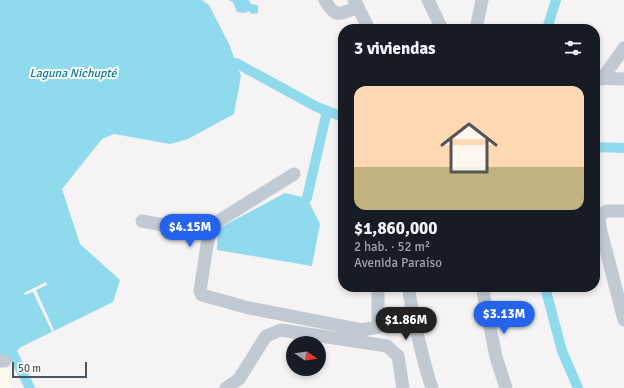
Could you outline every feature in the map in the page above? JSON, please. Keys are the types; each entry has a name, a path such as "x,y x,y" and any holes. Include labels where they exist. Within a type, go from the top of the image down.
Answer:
{"street":[{"path":"325,0 330,11 335,14 340,14 356,4 366,24"},
{"path":"428,0 440,24"},
{"path":"477,24 482,0"},
{"path":"600,77 624,48"},
{"path":"600,79 624,79"},
{"path":"142,221 190,230 212,225 294,174"},
{"path":"624,211 608,211 600,215 600,227 624,320"},
{"path":"212,225 207,245 200,291 202,295 250,308 362,330 378,327 413,316"},
{"path":"190,230 207,245"},
{"path":"378,292 378,327"},
{"path":"409,292 425,367 432,388"},
{"path":"483,292 496,357 506,388"},
{"path":"226,388 239,379 266,336 281,330 387,346 398,356 403,388"}],"shaded area":[{"path":"0,361 5,361 13,388 0,388"}],"water":[{"name":"Laguna Nichupté","path":"0,0 202,0 209,5 229,44 241,76 234,114 188,139 170,144 114,134 102,139 62,189 80,244 120,280 113,302 21,347 5,361 0,361"},
{"path":"228,0 249,0 251,4 258,5 258,13 252,14 249,11 245,13 237,12 233,2"},
{"path":"285,193 307,198 320,224 312,266 217,250 218,229"}],"pier":[{"path":"46,282 47,285 36,290 54,330 52,332 33,292 25,295 24,293"}],"waterway":[{"path":"549,24 556,0"},
{"path":"236,63 317,107 338,115"},
{"path":"307,198 327,111"},
{"path":"600,147 624,148"},
{"path":"546,292 562,351 578,388"},
{"path":"13,354 30,388"}]}
